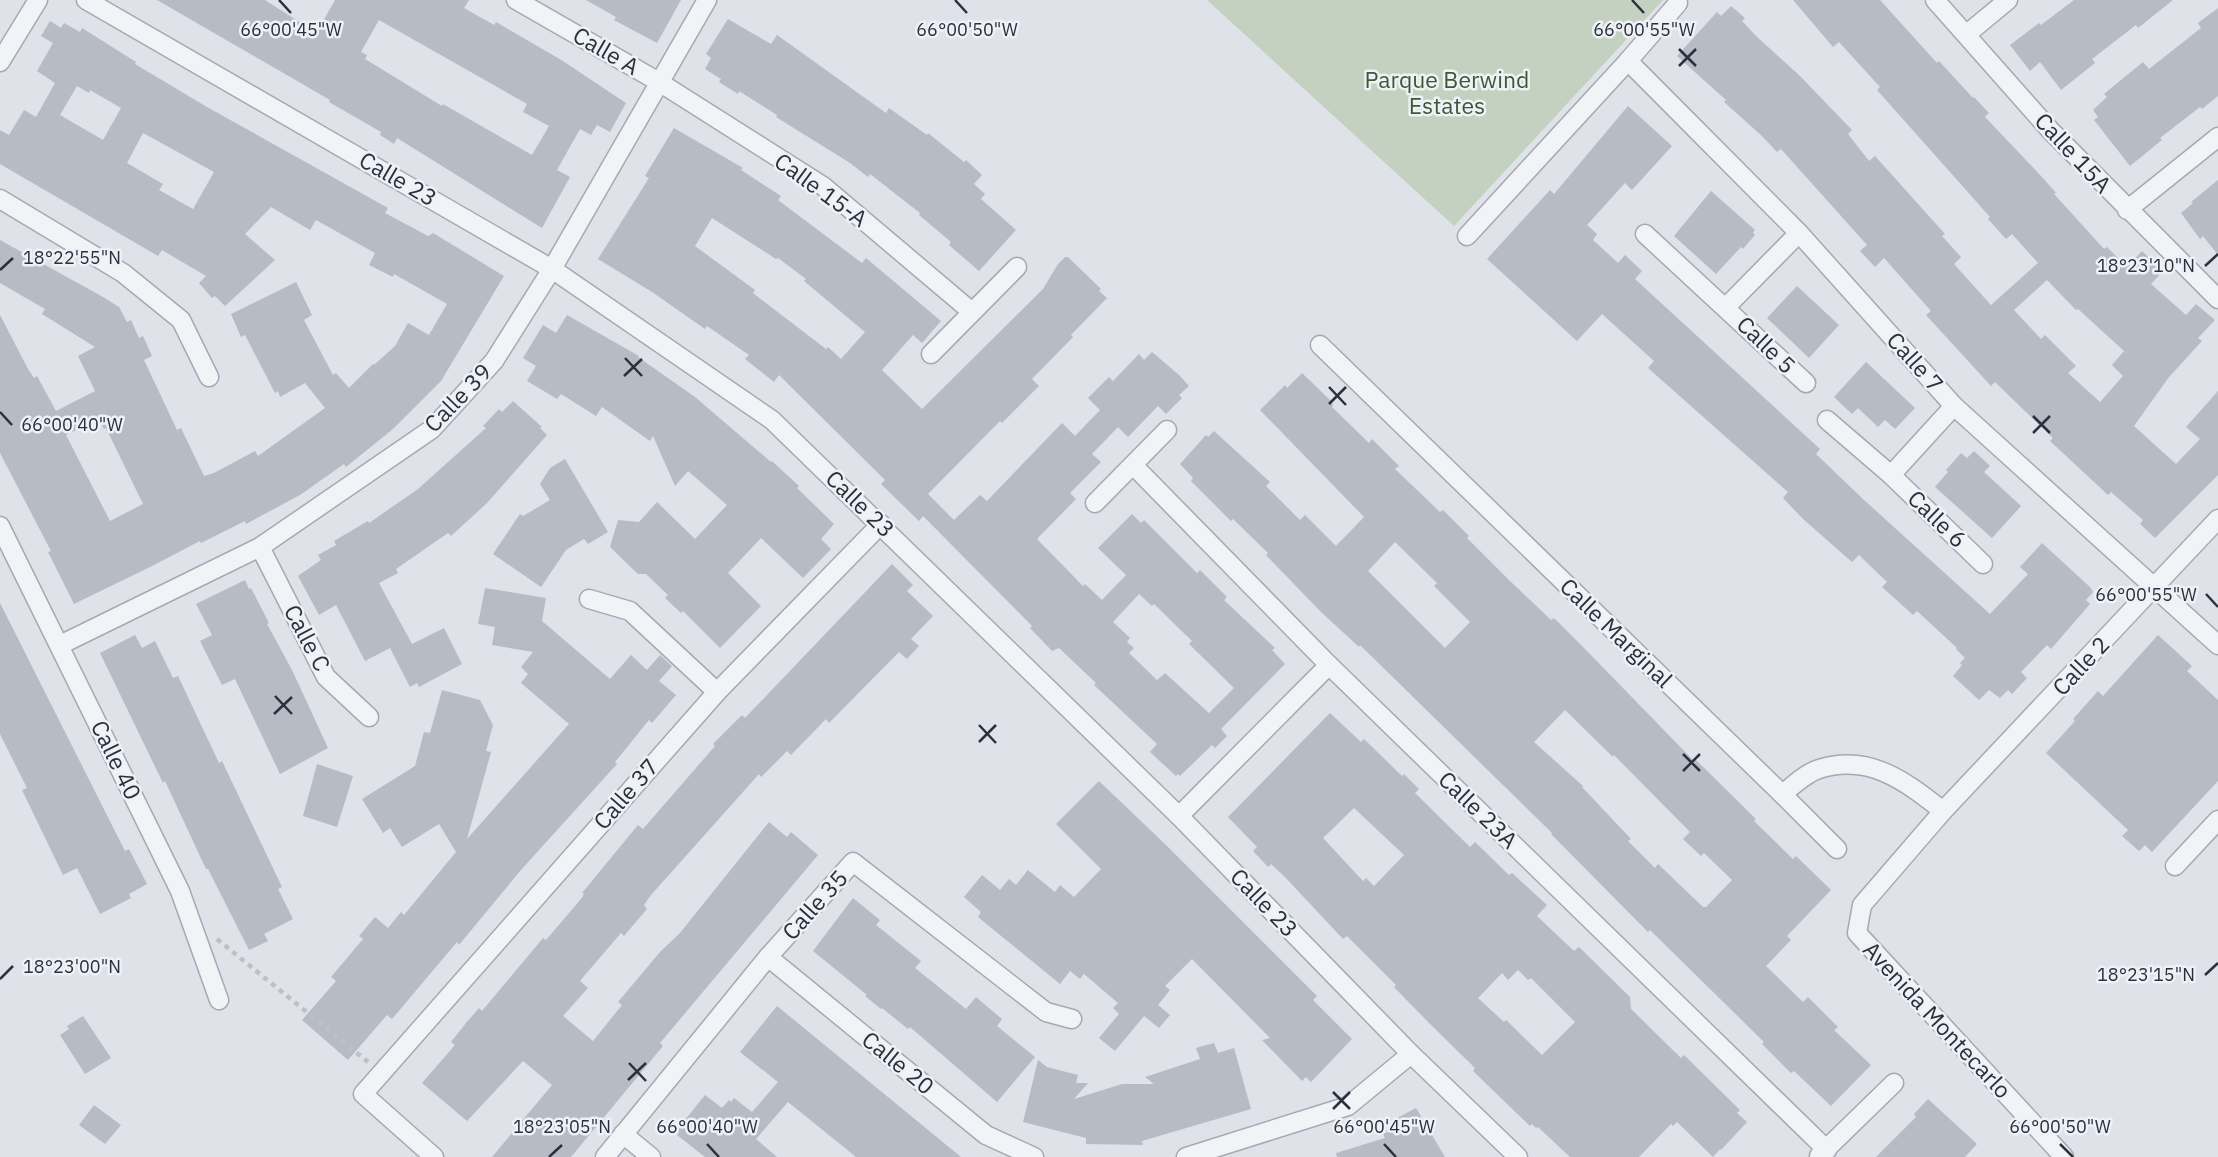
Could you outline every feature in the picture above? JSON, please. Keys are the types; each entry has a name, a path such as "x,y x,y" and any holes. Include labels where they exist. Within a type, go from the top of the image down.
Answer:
{"street":[{"path":"0,62 38,0"},
{"name":"Calle 23","path":"86,0 552,269 772,420 1179,816 1411,1054 1518,1157"},
{"name":"Calle A","path":"516,0 659,82"},
{"name":"Calle 39","path":"60,645 260,547 432,429 494,361 552,269 708,0"},
{"name":"Calle 15A","path":"1935,0 2050,130 2218,299"},
{"path":"1967,34 2008,0"},
{"path":"1467,236 1678,3"},
{"name":"Calle 7","path":"1628,61 1798,233 1954,406 2156,586 2218,645"},
{"name":"Calle 15-A","path":"659,82 823,186 972,312"},
{"path":"2127,210 2218,137"},
{"path":"0,199 123,273 181,320 209,377"},
{"name":"Calle 5","path":"1726,307 1798,233"},
{"name":"Calle 5","path":"1645,234 1806,383"},
{"path":"931,354 1017,267"},
{"name":"Calle Marginal","path":"1320,345 1836,849"},
{"name":"Calle 6","path":"1891,475 1954,406"},
{"name":"Calle 6","path":"1827,420 1891,475 1983,564"},
{"path":"1095,503 1167,430"},
{"name":"Calle 23A","path":"1133,466 1329,665 1822,1153"},
{"name":"Calle 2","path":"1943,811 2218,519"},
{"name":"Calle 37","path":"434,1157 363,1094 717,692 881,524"},
{"name":"Calle 40","path":"0,526 180,891 219,1000"},
{"name":"Calle C","path":"260,547 326,677 369,717"},
{"path":"589,599 630,611 717,692"},
{"path":"1179,816 1329,665"},
{"path":"1782,794 1817,769 1856,764 1901,779 1943,811"},
{"name":"Avenida Montecarlo","path":"1943,811 1862,905 1857,933 2062,1156"},
{"path":"2175,866 2218,820"},
{"name":"Calle 35","path":"605,1157 768,957 853,863 1046,1012 1072,1019"},
{"name":"Calle 20","path":"768,957 986,1135 1034,1157"},
{"path":"1186,1157 1348,1106 1411,1054"},
{"path":"1822,1153 1894,1083"},
{"path":"623,1134 651,1157"}],"path":[{"path":"189,915 382,1074"}],"green space":[{"name":"Parque Berwind Estates","path":"1207,0 1663,0 1454,226"}],"building":[{"path":"157,0 265,0 307,27 309,24 318,30 335,0 469,0 464,8 494,25 496,22 563,61 626,103 610,132 597,125 591,135 580,129 557,170 570,177 542,228 397,138 394,144 380,135 381,132 329,102 330,100","holes":["379,20 527,104 523,112 549,126 532,155 443,104 442,106 365,59 367,55 361,52"]},
{"path":"586,0 681,0 657,43 614,20 616,17"},
{"path":"1793,0 1880,0 1937,63 1939,61 1989,113 1985,117 2042,177 2104,249 2107,247 2127,267 2142,251 2163,271 2151,284 2186,315 2196,304 2215,320 2198,338 2202,341 2169,377 2134,426 2176,464 2200,439 2186,427 2218,391 2218,475 2155,538 2140,524 2143,520 2111,492 2108,495 2050,441 2053,438 1995,382 1991,386 1926,315 1931,311 1884,258 1875,267 1860,251 1867,245 1781,149 1777,152 1724,102 1726,100 1677,56 1717,12 1721,16 1731,6 1745,18 1742,21 1757,37 1799,75 1852,130 1848,134 1869,161 1875,156 1945,234 1942,236 1961,257 1954,264 1991,305 2038,263 2012,234 2006,239 1988,219 1990,217 1877,90 1880,87 1839,42 1833,47","holes":["2047,280 2076,310 2124,351 2112,365 2123,376 2100,402 2068,373 2076,366 2045,335 2041,339 2014,310"]},
{"path":"2074,0 2173,0 2092,59 2095,63 2061,90 2040,62 2030,71 2010,45"},
{"path":"2218,8 2218,96 2160,138 2162,140 2130,166 2094,120 2098,117 2093,110 2107,97 2104,94 2143,62 2149,69 2201,28 2198,23"},
{"path":"728,19 771,44 777,35 886,113 889,108 927,135 928,133 964,162 966,160 982,175 974,184 985,194 981,199 1016,230 979,271 949,245 951,242 919,215 920,213 870,174 868,177 776,117 777,115 719,82 721,79 705,69 711,58 706,54"},
{"path":"50,21 61,28 64,23 80,32 82,28 136,62 135,64 207,107 388,208 385,213 428,236 433,233 504,276 441,381 393,429 346,467 344,464 300,495 246,524 245,521 201,543 200,541 74,604 48,552 51,551 0,453 0,315 28,369 34,378 37,376 56,411 95,391 78,356 95,347 42,314 45,309 0,283 0,240 103,297 119,307 127,322 131,320 139,338 143,336 152,356 144,360 177,430 181,428 204,476 255,451 258,456 325,408 305,383 280,397 278,391 275,393 245,335 241,337 231,314 296,282 312,315 304,320 333,375 336,373 349,388 395,346 408,323 429,335 447,304 394,274 393,277 369,265 375,253 316,220 310,230 271,207 245,234 275,260 225,306 215,296 212,298 199,283 206,276 162,250 158,256 0,164 0,130 9,135 24,110 36,117 55,83 37,71 53,43 41,36","holes":["77,86 89,93 90,90 121,108 103,140 60,115","143,133 214,172 193,209 159,190 163,184 127,163","99,419 143,504 110,521 66,435"]},
{"path":"1628,106 1672,146 1632,190 1625,183 1587,225 1597,234 1593,240 1618,263 1625,255 1642,271 1635,279 1820,449 1816,454 1864,500 1990,614 2028,574 2020,567 2042,543 2090,587 2093,592 2086,600 2090,604 2051,649 2047,645 2021,672 2027,678 2012,694 2008,690 2000,698 1989,690 1979,700 1953,676 1965,658 1957,648 1917,611 1913,615 1882,587 1887,582 1859,555 1852,562 1803,519 1783,498 1788,492 1648,368 1654,361 1602,314 1577,341 1487,259 1550,190 1554,194"},
{"path":"674,128 743,168 741,170 781,196 778,200 862,263 866,258 941,321 922,343 913,335 882,370 922,409 1043,289 1058,264 1068,257 1107,298 1032,379 1039,386 1002,423 1000,421 928,494 954,520 980,495 987,501 1062,423 1075,436 1100,410 1088,398 1109,377 1113,381 1139,354 1144,360 1152,352 1189,386 1179,395 1182,398 1166,414 1158,406 1128,437 1118,427 1092,454 1101,462 1070,493 1076,499 1037,539 1083,586 1085,584 1102,600 1126,575 1098,548 1132,514 1141,523 1144,520 1197,573 1200,570 1227,597 1224,600 1275,648 1272,650 1285,664 1221,729 1227,736 1215,748 1212,745 1180,776 1176,776 1150,752 1157,744 1059,648 1052,651 1030,628 1032,626 923,516 919,521 881,484 885,480 779,375 774,382 745,359 749,355 598,259 649,178 645,176","holes":["712,218 778,258 806,279 804,281 865,332 841,359 695,246","1139,594 1152,606 1154,604 1192,641 1189,644 1234,688 1209,713 1165,673 1157,680 1129,653 1134,648 1127,642 1130,638 1113,622"]},
{"path":"2218,180 2218,255 2203,236 2200,239 2181,213"},
{"path":"1711,191 1755,230 1755,235 1743,249 1741,247 1716,274 1674,236"},
{"path":"1797,286 1839,325 1809,358 1767,318"},
{"path":"567,315 639,356 695,397 772,461 834,524 821,539 831,549 803,578 761,538 728,573 761,606 720,648 683,611 681,613 665,598 668,595 646,574 638,574 610,547 618,520 639,522 657,502 695,539 727,505 688,471 675,486 653,436 650,441 602,407 596,416 561,394 557,399 527,381 536,366 523,358 543,325 556,333"},
{"path":"1866,362 1915,408 1895,429 1885,420 1878,427 1858,408 1852,414 1834,397"},
{"path":"1302,373 1369,443 1372,439 1399,466 1395,469 1469,536 1467,538 1510,581 1551,620 1554,618 1693,760 1694,758 1756,819 1754,821 1793,859 1796,856 1831,890 1787,936 1791,940 1766,966 1803,1002 1808,997 1838,1027 1834,1030 1871,1065 1831,1106 1794,1071 1791,1073 1762,1044 1764,1042 1650,930 1648,932 1552,833 1360,645 1359,647 1321,612 1266,555 1268,553 1191,481 1193,478 1180,464 1206,435 1208,437 1214,431 1270,482 1266,486 1300,520 1305,515 1336,546 1364,517 1260,410 1285,385 1287,388","holes":["1395,542 1437,583 1434,586 1470,622 1445,648 1368,571","1565,710 1690,832 1683,839 1701,856 1704,853 1732,880 1706,907 1658,864 1655,868 1628,841 1631,839 1583,786 1534,742"]},
{"path":"513,401 542,427 540,428 547,435 487,503 451,536 448,533 396,569 398,573 379,583 412,644 444,628 462,664 419,687 417,683 410,687 390,648 365,661 336,605 319,615 298,576 321,560 318,555 336,545 334,541 368,521 369,523 418,489 486,428 483,426 499,409 502,412"},
{"path":"1974,451 1990,466 1984,472 2021,506 1992,538 1935,487 1961,453 1967,458"},
{"path":"565,459 608,532 588,544 584,539 566,550 541,587 493,554 520,514 523,516 550,500 540,484 550,468"},
{"path":"892,564 913,585 907,591 933,616 911,639 919,646 907,659 899,652 829,723 826,719 791,755 787,751 761,777 759,774 651,895 644,905 647,909 624,936 621,933 580,981 588,988 563,1016 593,1041 622,1005 618,1002 660,952 680,933 769,822 787,837 791,832 818,855 660,1043 663,1046 571,1157 492,1157 552,1085 523,1061 467,1121 422,1083 455,1045 451,1042 466,1023 479,1008 482,1011 543,938 546,940 638,825 643,829 715,746 713,744 742,715 745,718"},
{"path":"245,580 269,623 267,624 292,670 328,748 280,774 235,679 222,685 200,641 212,635 196,604"},
{"path":"485,588 546,598 542,621 610,679 631,655 647,670 660,655 672,666 659,681 676,695 652,723 649,720 615,762 617,764 520,871 459,945 457,942 392,1019 387,1015 348,1060 302,1020 336,981 331,977 363,939 359,936 375,917 388,928 401,912 404,915 456,852 439,824 402,847 390,828 383,833 362,799 415,766 424,732 430,733 442,690 480,700 493,725 486,751 491,752 467,839 569,724 521,683 528,674 521,667 533,652 492,645 495,627 478,624"},
{"path":"0,603 125,851 129,849 147,884 129,894 131,898 100,914 77,868 63,875 22,790 27,788 0,734"},
{"path":"135,635 142,648 155,641 173,678 178,676 282,887 278,889 293,919 264,934 268,941 249,950 206,869 100,653"},
{"path":"2158,635 2192,666 2187,671 2218,700 2218,781 2152,852 2145,845 2139,851 2122,836 2128,830 2046,753 2098,691 2103,696"},
{"path":"1330,713 1361,742 1364,739 1402,776 1404,774 1419,789 1415,793 1470,847 1475,842 1509,875 1512,873 1547,905 1537,916 1574,951 1579,947 1630,997 1631,1009 1681,1058 1684,1055 1740,1110 1737,1113 1747,1122 1713,1157 1677,1122 1673,1126 1671,1124 1639,1157 1570,1157 1538,1127 1532,1124 1530,1126 1473,1071 1475,1068 1347,936 1343,939 1284,876 1271,864 1268,867 1253,851 1257,847 1228,817","holes":["1354,808 1404,855 1374,886 1366,878 1363,881 1323,838","1518,970 1528,980 1531,978 1575,1022 1542,1055 1506,1020 1504,1022 1478,998 1502,973 1508,980"]},
{"path":"317,764 353,776 337,827 303,816"},
{"path":"1099,781 1317,996 1313,1000 1352,1039 1311,1082 1306,1077 1302,1081 1262,1040 1270,1038 1192,959 1165,986 1170,990 1158,1005 1170,1015 1159,1028 1144,1016 1115,1051 1099,1038 1119,1014 1113,1008 1118,1003 1084,974 1080,979 1070,971 1060,984 978,917 981,912 964,897 982,875 1000,890 1009,879 1016,885 1028,870 1055,892 1060,885 1074,897 1101,869 1056,824"},
{"path":"853,898 880,920 876,925 921,961 915,968 966,1009 976,997 1002,1019 997,1026 1035,1057 997,1102 910,1027 908,1029 881,1009 813,951"},
{"path":"777,1006 961,1157 856,1157 788,1102 756,1139 777,1157 705,1157 677,1135 677,1130 705,1095 722,1108 734,1098 752,1112 778,1082 740,1052"},
{"path":"83,1016 111,1058 85,1074 60,1035 69,1029 67,1026"},
{"path":"1214,1043 1218,1053 1234,1048 1251,1109 1142,1141 1143,1145 1086,1144 1086,1138 1023,1122 1038,1060 1047,1067 1078,1075 1076,1083 1088,1083 1074,1099 1122,1084 1154,1084 1145,1077 1200,1059 1196,1048"},
{"path":"1928,1099 1977,1144 1965,1157 1876,1157 1916,1117 1914,1114"},
{"path":"94,1105 121,1125 105,1144 79,1125"},
{"path":"1416,1108 1445,1157 1337,1157 1336,1153 1385,1138 1383,1134 1400,1125 1397,1118"}]}
